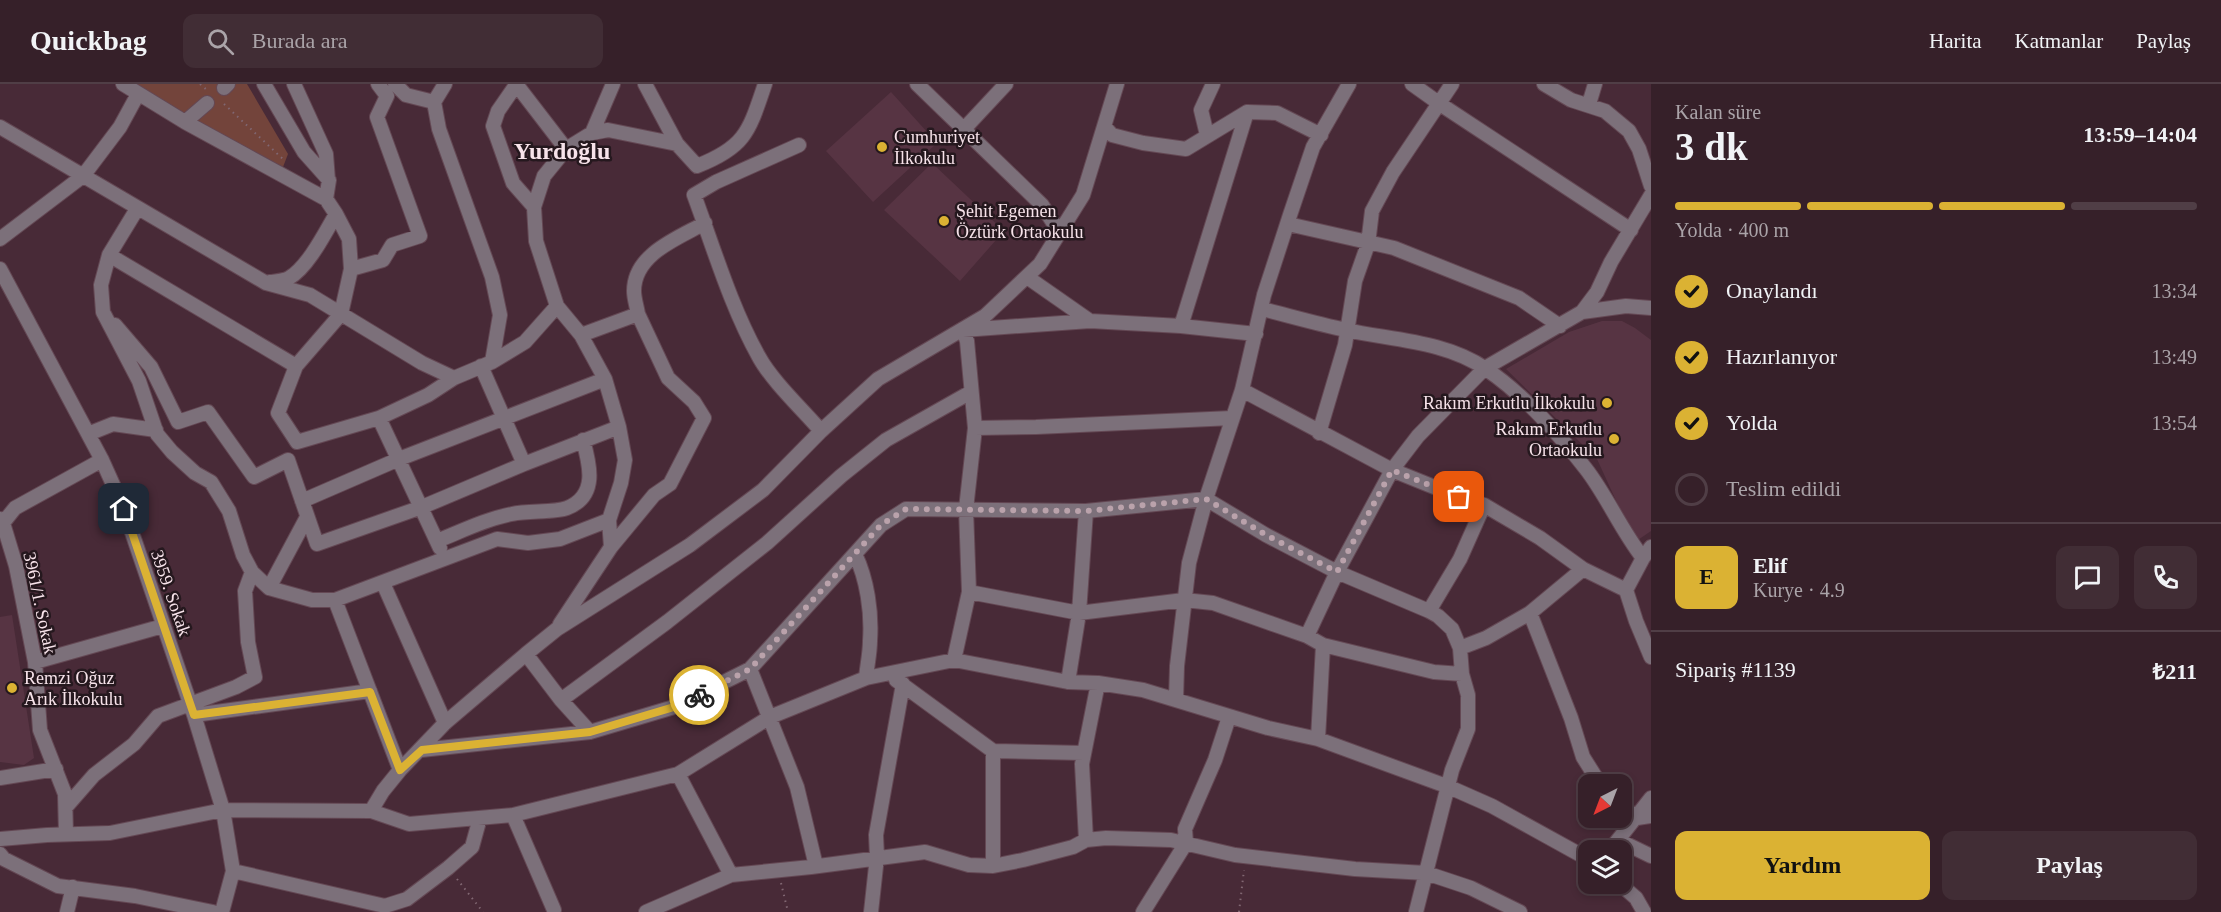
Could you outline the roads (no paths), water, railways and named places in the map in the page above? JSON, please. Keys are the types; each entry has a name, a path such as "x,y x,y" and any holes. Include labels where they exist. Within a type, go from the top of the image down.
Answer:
{"street":[{"path":"123,84 185,123 326,199 349,239 351,270 341,314 296,366 278,413 297,442"},
{"path":"264,84 304,152 328,180"},
{"path":"294,84 326,154 328,180 326,199"},
{"path":"305,106 307,84"},
{"path":"351,270 383,260 392,245 420,236 377,117 387,96 378,84"},
{"path":"395,84 406,95 434,102"},
{"path":"445,84 434,102 439,129 492,277 500,315 487,364 505,418 524,464"},
{"path":"534,207 513,183 493,126 498,111 516,84 566,149"},
{"path":"592,133 613,84"},
{"path":"645,84 677,144 697,166 714,159 738,144 751,124 765,84"},
{"path":"916,84 932,89 964,129 1042,205 1059,232"},
{"path":"964,129 1006,84"},
{"path":"371,811 400,770 422,750 445,723 557,628 690,545 763,490 821,430 878,380 985,316 1027,277 1040,264 1083,195 1117,84"},
{"path":"1207,135 1201,110 1213,84"},
{"path":"1176,700 1177,666 1189,563 1206,499 1242,390 1262,309 1313,147 1349,84"},
{"path":"1412,84 1631,230"},
{"path":"1319,433 1345,345 1355,280 1368,244 1372,211 1393,172 1452,84"},
{"path":"1544,84 1571,100 1605,111 1629,130 1639,149 1651,186"},
{"path":"1589,104 1595,84"},
{"path":"0,239 83,176 120,127 138,94"},
{"path":"185,123 207,97"},
{"path":"1105,127 1112,135 1143,143 1186,149 1247,112 1277,113 1321,135"},
{"path":"1181,326 1247,112"},
{"path":"0,127 266,283 310,295 422,363 454,378"},
{"path":"611,547 609,520 621,483 625,460 619,427 605,379 581,335 557,306 536,241 534,207 544,176 566,149 592,133 608,130 677,144"},
{"path":"799,145 716,182 694,195 731,294 760,359 790,397 821,430"},
{"path":"1307,636 1337,572 1392,470 1418,436 1485,368 1582,312 1597,292 1611,262 1651,195"},
{"path":"137,208 109,255 101,285 103,312 139,381 156,430 172,452 195,473 211,482 229,511 243,555 252,573 269,588 312,600 335,600 497,539 528,543 560,539 609,520"},
{"path":"266,283 288,278 300,268 321,242 336,214"},
{"path":"557,628 611,547 654,495 670,484 704,418 693,402 668,378 638,315 634,291 640,268 658,249 705,223"},
{"path":"1288,224 1322,230 1368,244 1394,248 1519,298 1560,326"},
{"path":"109,255 296,366"},
{"name":"3959. Sokak","path":"0,269 102,460 124,509 192,709 223,810 233,871"},
{"path":"1027,277 1090,321"},
{"path":"103,312 152,367 178,422 208,412 254,477 288,460 297,442 379,418 428,394 454,378 487,364 525,342 557,306"},
{"path":"1582,312 1626,306 1651,308"},
{"path":"1262,309 1347,330 1438,347 1485,368 1508,386 1556,432 1588,471 1628,539 1647,553 1626,590 1635,621 1651,657"},
{"path":"581,335 638,315"},
{"path":"963,330 1090,321 1181,326 1256,334"},
{"path":"954,660 969,592 966,509 975,428 967,341 963,330"},
{"path":"302,501 399,459 605,379"},
{"path":"1242,390 1392,470 1484,505 1540,538 1583,569 1626,590"},
{"path":"561,700 667,622 749,557 841,476 886,440 971,392"},
{"path":"379,418 444,559"},
{"path":"975,428 1232,418"},
{"path":"88,434 113,424 156,430"},
{"path":"288,460 317,544 422,507 619,427"},
{"path":"437,541 495,517 520,512 567,509 580,500 590,485 590,465 584,440"},
{"path":"1,523 15,508 102,460"},
{"path":"422,750 590,732 674,707 750,669 881,525 906,509 1086,511 1206,499 1266,535 1337,572 1429,611 1452,629 1460,648 1462,674 1468,695 1468,729 1458,750 1416,912"},
{"path":"1429,611 1460,559 1484,505"},
{"path":"1068,682 1079,613 1086,511"},
{"path":"269,588 308,517"},
{"name":"3961/1. Sokak","path":"1,523 15,566 35,662 40,730 65,794 66,834"},
{"path":"855,554 864,572 869,615 870,641 866,678"},
{"path":"1460,648 1486,638 1530,614 1583,569"},
{"path":"192,709 255,677 248,642 245,591 252,573"},
{"path":"383,583 445,723"},
{"path":"969,592 1079,613 1184,600 1213,603 1307,636 1323,645 1434,672 1462,674"},
{"path":"335,600 400,770"},
{"path":"1530,614 1571,718 1582,757 1593,774"},
{"path":"35,662 163,626"},
{"path":"1318,739 1323,645"},
{"path":"526,654 561,700 590,732"},
{"path":"0,839 110,833 223,810 371,811 409,824 513,815 678,774 770,717 866,678 954,660 1068,682 1098,683 1143,690 1229,717 1318,739 1449,787 1492,806 1578,853"},
{"path":"750,669 797,787 816,866"},
{"path":"885,674 903,684 993,751 1084,753"},
{"path":"1086,840 1082,786 1084,753 1098,683"},
{"path":"871,912 877,857 876,835 903,684"},
{"path":"66,807 94,775 134,744 158,716 192,709 370,692"},
{"path":"1143,912 1186,843 1185,829 1215,760 1229,717"},
{"path":"993,751 993,866"},
{"path":"0,778 57,769"},
{"path":"678,774 731,875"},
{"path":"1618,840 1651,798"},
{"path":"1632,814 1637,818 1651,816"},
{"path":"513,815 557,911"},
{"path":"222,912 233,871 385,906 407,899 472,847 480,818"},
{"path":"646,912 731,875 925,852 969,865 993,866 1073,848 1086,840 1106,838 1171,840 1246,856 1355,869 1426,873 1471,888 1520,912"},
{"path":"1632,850 1651,856"},
{"path":"0,854 4,859 58,886 135,896 213,912"},
{"path":"67,912 73,887"},
{"path":"1631,894 1651,906"},
{"path":"1636,898 1644,912"}],"place":[{"name":"Cumhuriyet İlkokulu","path":"882,147"},
{"name":"Şehit Egemen Öztürk Ortaokulu","path":"944,221"},
{"name":"Rakım Erkutlu İlkokulu","path":"1607,403"},
{"name":"Rakım Erkutlu Ortaokulu","path":"1614,439"},
{"name":"Remzi Oğuz Arık İlkokulu","path":"12,688"}],"district":[{"name":"Yurdoğlu","path":"562,151"}]}
